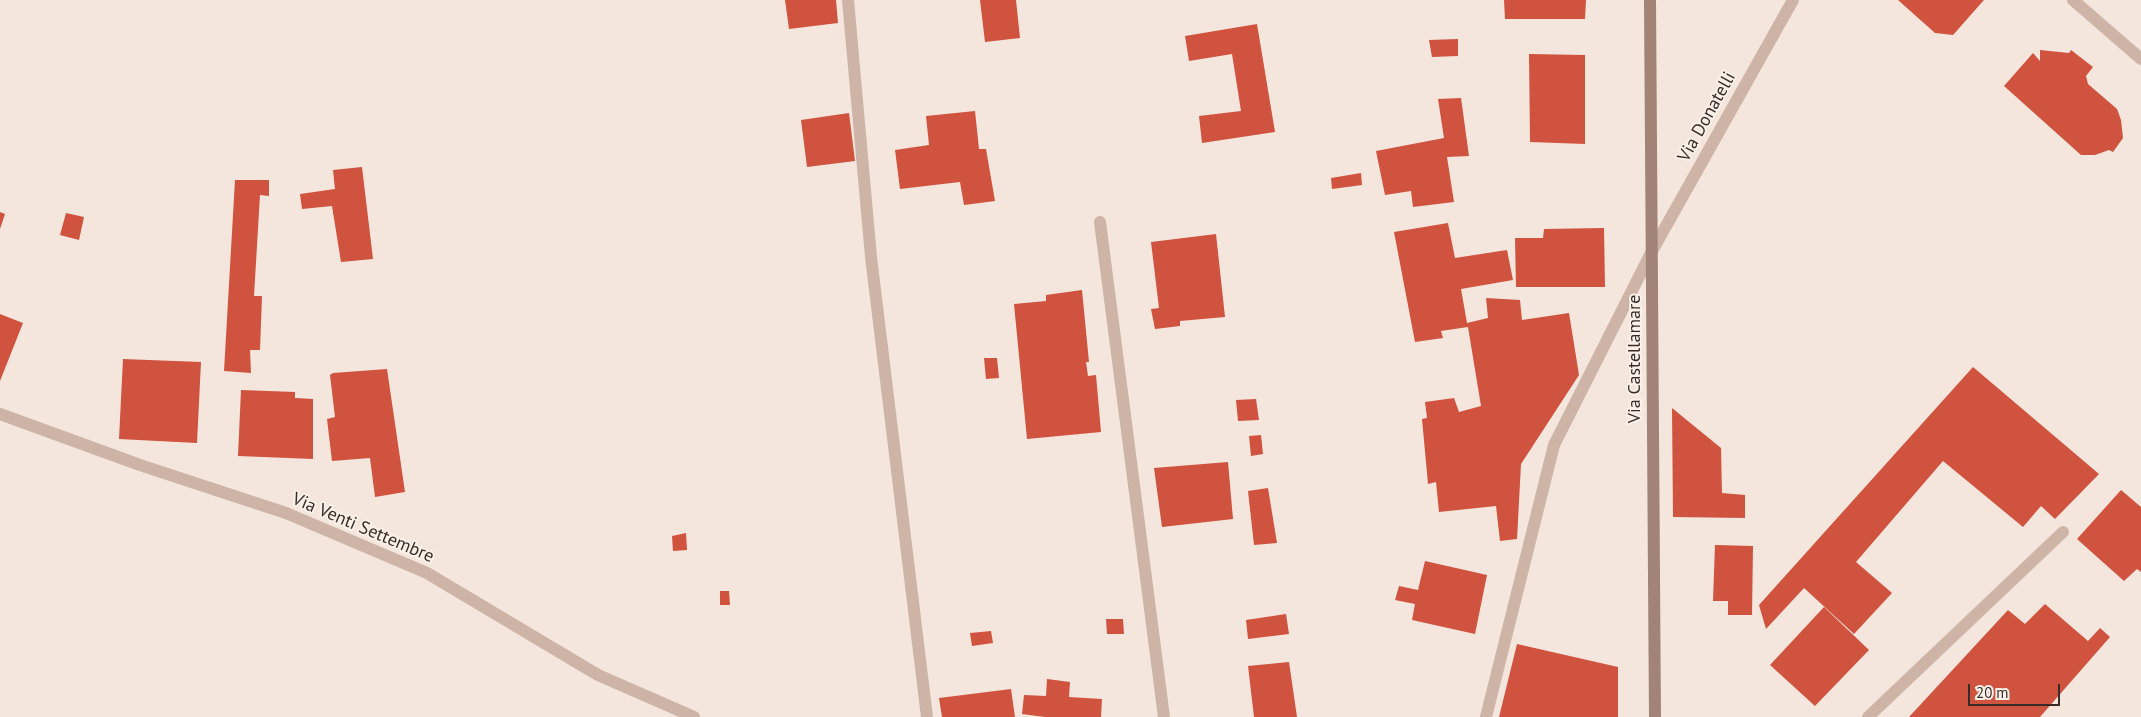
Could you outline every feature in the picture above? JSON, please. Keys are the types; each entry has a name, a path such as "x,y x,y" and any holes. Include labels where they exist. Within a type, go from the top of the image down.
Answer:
{"main road":[{"name":"Via Castellamare","path":"1650,0 1655,717"}],"street":[{"path":"848,0 872,257 927,717"},
{"name":"Via Donatelli","path":"1486,717 1554,445 1652,251 1793,0"},
{"path":"2073,0 2141,60"},
{"path":"1100,222 1164,717"},
{"name":"Via Venti Settembre","path":"0,414 140,465 286,513 427,573 598,675 694,717"},
{"path":"1868,717 2063,532"}],"building":[{"path":"785,0 836,0 838,23 789,29"},
{"path":"980,0 1016,0 1020,38 985,42"},
{"path":"1504,0 1586,0 1585,19 1505,19"},
{"path":"1898,0 1984,0 1953,35 1935,33"},
{"path":"1257,24 1275,132 1202,143 1199,116 1241,111 1232,54 1189,61 1185,36"},
{"path":"1458,39 1458,56 1432,57 1429,40"},
{"path":"2040,50 2069,53 2071,50 2093,67 2086,76 2088,84 2117,109 2121,120 2123,138 2113,152 2109,150 2095,155 2081,155 2004,86 2033,53 2040,61"},
{"path":"1529,54 1585,55 1585,144 1530,142"},
{"path":"1461,98 1469,156 1447,157 1454,202 1413,207 1411,191 1385,195 1376,151 1444,138 1438,99"},
{"path":"975,111 979,149 986,149 995,201 964,205 960,182 900,189 895,150 929,145 926,116"},
{"path":"849,113 855,161 807,167 801,120"},
{"path":"362,167 373,259 341,262 332,206 302,209 300,194 335,189 333,170"},
{"path":"1361,173 1362,185 1332,189 1331,178"},
{"path":"235,180 269,180 269,196 260,195 254,296 262,296 260,350 250,350 251,373 224,371"},
{"path":"0,212 5,214 0,229"},
{"path":"66,213 84,217 79,240 60,235"},
{"path":"1448,223 1455,258 1507,250 1513,280 1461,289 1467,323 1488,318 1486,298 1520,300 1522,320 1569,313 1579,375 1521,464 1517,539 1500,541 1496,506 1439,512 1436,482 1428,484 1422,419 1427,418 1425,402 1454,398 1459,412 1481,406 1468,327 1441,331 1443,338 1415,342 1394,232"},
{"path":"1604,228 1605,287 1516,287 1515,238 1543,238 1544,229"},
{"path":"1216,234 1225,317 1180,321 1180,326 1155,329 1151,309 1159,308 1151,242"},
{"path":"1082,290 1089,362 1086,362 1088,376 1096,375 1101,432 1027,439 1014,304 1046,301 1046,295"},
{"path":"0,314 23,323 0,381"},
{"path":"984,358 997,358 999,378 986,379"},
{"path":"123,359 201,362 197,443 119,439"},
{"path":"1973,367 2099,474 2055,519 2041,506 2023,527 1943,461 1856,562 1892,593 1854,634 1804,588 1766,629 1759,605"},
{"path":"387,369 405,492 375,497 370,458 332,461 327,419 335,417 330,375 333,373"},
{"path":"241,390 295,392 295,398 313,399 313,459 238,456"},
{"path":"1256,399 1259,420 1238,421 1236,400"},
{"path":"1672,408 1721,448 1722,493 1745,495 1745,518 1673,517"},
{"path":"1261,435 1263,454 1251,456 1249,436"},
{"path":"1228,462 1233,519 1162,527 1154,468"},
{"path":"1268,488 1277,543 1254,545 1248,491"},
{"path":"2121,490 2141,507 2141,572 2137,569 2124,581 2077,539"},
{"path":"686,533 687,550 673,551 672,536"},
{"path":"1715,545 1753,546 1752,615 1728,615 1728,601 1713,601"},
{"path":"1425,561 1487,575 1475,634 1412,620 1415,604 1395,600 1399,586 1418,590"},
{"path":"720,591 729,591 730,605 720,605"},
{"path":"2045,604 2088,641 2100,628 2110,637 2040,717 1909,717 2008,610 2025,624"},
{"path":"1824,607 1869,650 1815,706 1770,665"},
{"path":"1286,614 1289,634 1248,639 1246,620"},
{"path":"1106,619 1123,619 1124,634 1107,634"},
{"path":"991,631 993,643 972,646 970,633"},
{"path":"1517,644 1618,667 1618,717 1499,717"},
{"path":"1289,662 1297,717 1254,717 1248,666"},
{"path":"1047,679 1070,682 1069,697 1102,699 1101,717 1045,717 1022,714 1024,695 1046,696"},
{"path":"1011,689 1015,717 942,717 939,698"}]}
